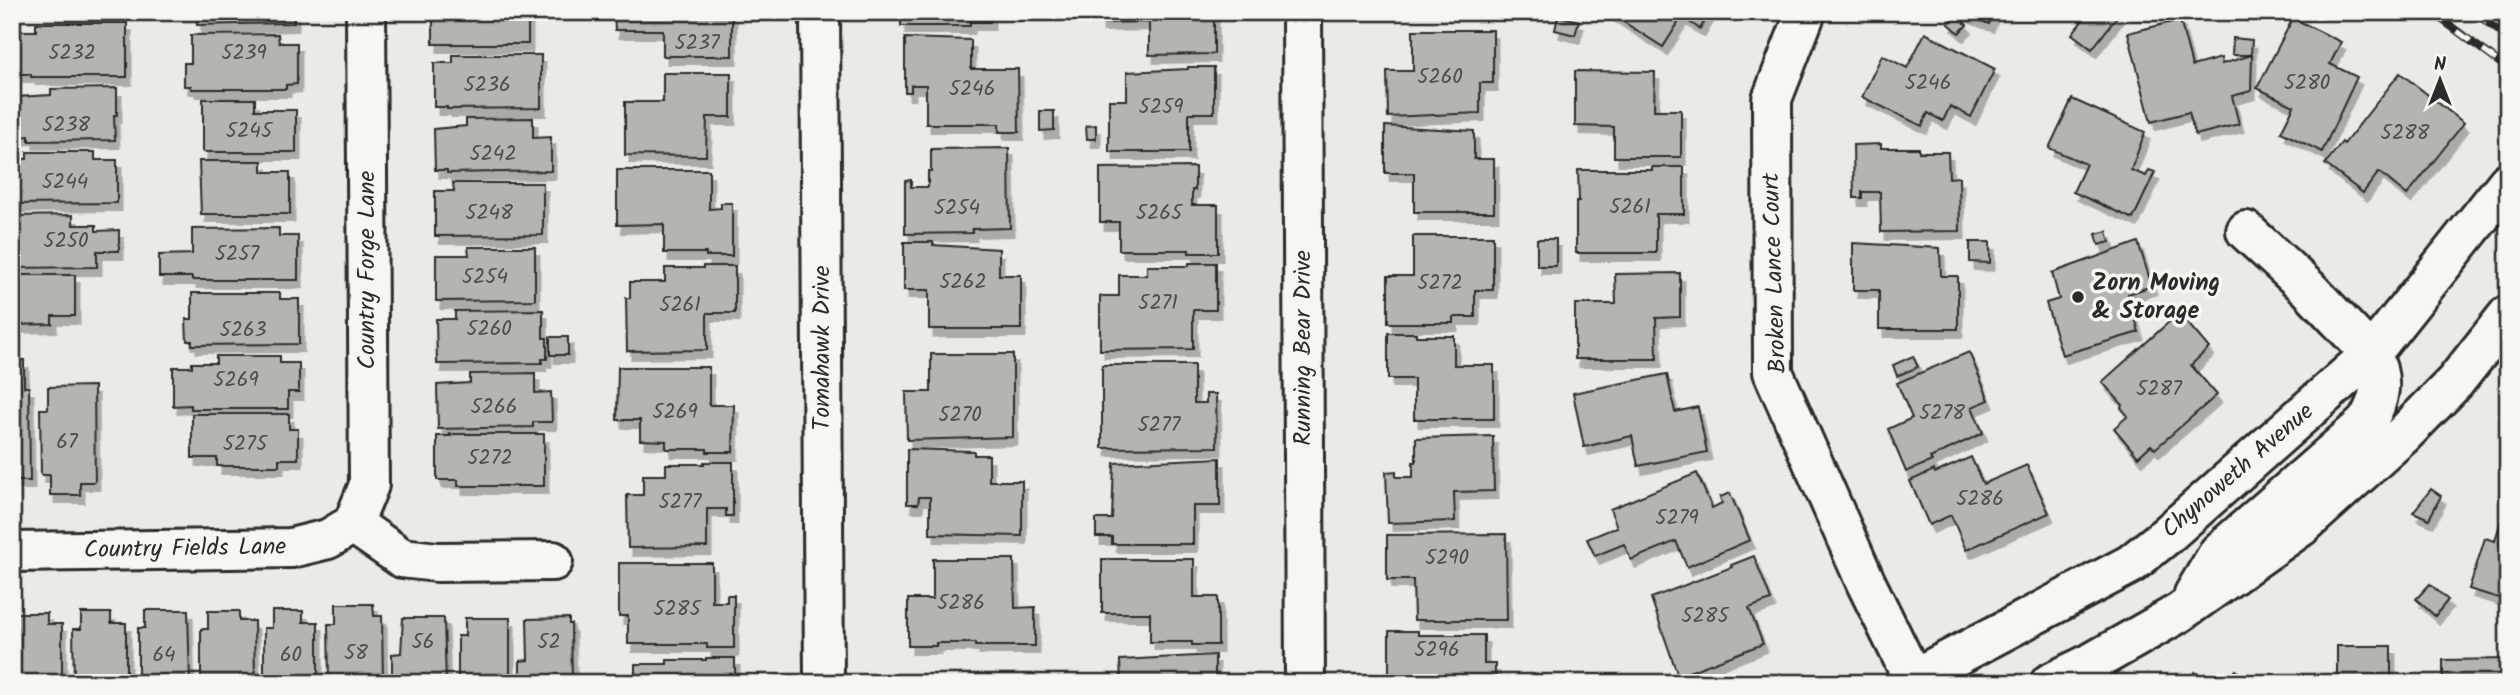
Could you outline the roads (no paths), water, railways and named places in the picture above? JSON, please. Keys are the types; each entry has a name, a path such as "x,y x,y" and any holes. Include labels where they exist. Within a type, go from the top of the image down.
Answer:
{"street":[{"name":"Country Forge Lane","path":"353,524 369,485 366,12"},
{"name":"Tomahawk Drive","path":"820,12 824,683"},
{"name":"Running Bear Drive","path":"1302,12 1305,683"},
{"name":"Broken Lance Court","path":"1806,12 1772,99 1773,372 1911,682"},
{"name":"Chynoweth Avenue","path":"1911,682 2131,564 2177,526 2371,354 2508,181"},
{"path":"2179,612 2193,596 2219,552 2366,423 2377,405 2380,385 2377,365 2371,354 2308,288 2246,231"},
{"path":"2050,683 2087,673 2302,526 2392,445 2455,382 2508,315"},
{"name":"Country Fields Lane","path":"12,552 291,548 328,539 353,524"},
{"path":"353,524 402,558 437,562 552,561"}],"railway":[{"path":"2432,12 2508,69"},
{"path":"2474,12 2508,38"}],"place":[{"name":"Zorn Moving & Storage","path":"2078,297"}]}
